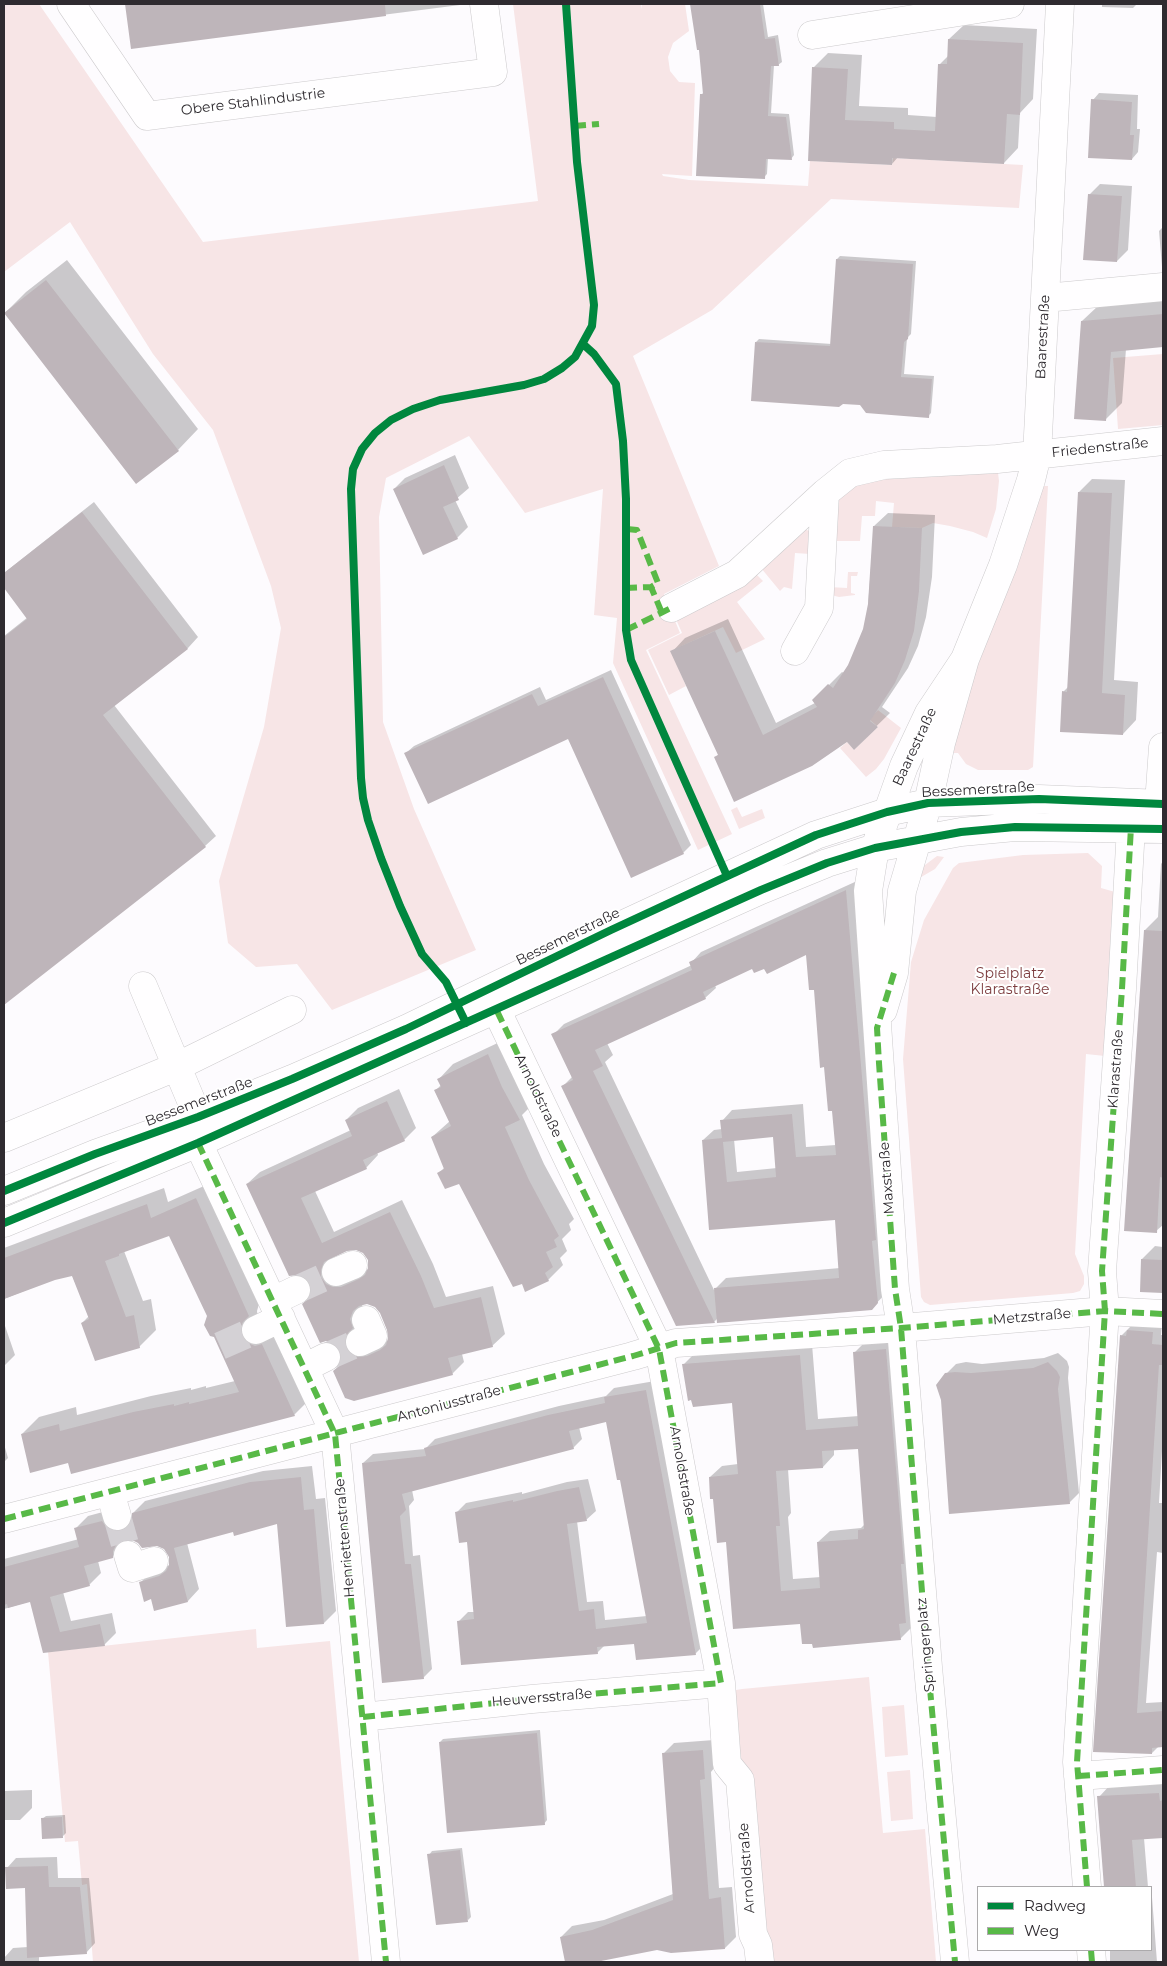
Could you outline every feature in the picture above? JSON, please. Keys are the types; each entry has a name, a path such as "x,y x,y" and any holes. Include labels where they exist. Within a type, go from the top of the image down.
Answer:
{"street":[{"name":"Obere Stahlindustrie","path":"71,4 146,116 493,72 484,4"},
{"path":"812,35 1010,4"},
{"name":"Baarestraße","path":"928,803 941,743 965,659 1003,565 1031,480 1037,455 1060,4"},
{"path":"1045,298 1163,287"},
{"name":"Friedenstraße","path":"671,608 737,574 824,492 850,473 884,465 1037,455 1163,441"},
{"path":"795,651 819,608 824,492"},
{"name":"Baarestraße","path":"887,812 904,766 929,712 965,659"},
{"path":"1162,812 1163,747"},
{"name":"Bessemerstraße","path":"4,1224 198,1130 292,1079 406,1029 611,930 816,835 887,812 928,803 1038,799 1162,812"},
{"name":"Bessemerstraße","path":"917,840 928,803"},
{"path":"875,848 887,812"},
{"name":"Bessemerstraße","path":"4,1191 95,1154 198,1130 496,1009 761,890 828,863 875,848 961,832 1015,827 1131,827 1162,812"},
{"name":"Klarastraße","path":"1105,1311 1102,1271 1131,827"},
{"name":"Maxstraße","path":"877,1028 894,973 902,891 917,840"},
{"name":"Maxstraße","path":"875,848 868,891 894,1280 901,1328"},
{"name":"Henriettenstraße","path":"143,986 178,1066 198,1130 283,1303 315,1363 335,1434 386,1962"},
{"name":"Arnoldstraße","path":"496,1009 659,1349 721,1683 727,1764 740,1780 753,1934 758,1945 760,1962"},
{"path":"4,1138 178,1066 292,1010"},
{"path":"256,1330 283,1303"},
{"path":"1086,1886 1078,1776 1079,1722 1105,1311"},
{"name":"Metzstraße","path":"901,1328 1105,1311 1163,1314"},
{"name":"Antoniusstraße","path":"4,1519 114,1504 335,1434 676,1343 901,1328"},
{"name":"Springerplatz","path":"901,1328 928,1667 955,1962"},
{"name":"Heuversstraße","path":"363,1716 721,1683"},
{"path":"1078,1776 1163,1770"}],"green space":[{"path":"4,4 39,4 203,242 538,201 513,4 641,4 642,9 642,4 685,4 689,31 673,43 668,57 670,71 679,82 695,83 692,176 662,174 663,176 689,180 808,186 810,161 892,165 893,158 1023,165 1019,208 831,199 712,310 633,356 719,566 664,594 680,633 646,650 732,834 698,850 613,663 617,618 594,615 603,489 525,513 469,436 386,478 379,517 383,722 414,809 476,950 332,1010 297,964 256,967 228,943 219,881 264,727 281,628 271,586 213,430 153,354 70,222 4,272"},
{"path":"1163,354 1163,425 1118,429 1113,358"},
{"path":"998,473 996,509 987,538 973,532 933,523 922,528 892,527 894,503 876,501 875,516 862,516 860,541 833,541 838,500 847,489 871,480"},
{"path":"1042,486 1048,486 1033,767 1028,770 978,770 966,764 958,753 949,753 953,733"},
{"path":"803,529 810,531 810,554 795,553 792,589 784,587 780,591 761,568"},
{"path":"848,572 858,572 857,576 851,576 851,593 855,595 839,597 831,595 829,587 847,588"},
{"path":"755,573 763,581 737,602 765,639 736,653 723,627 671,651 686,686 669,695 648,650 682,633 675,617"},
{"path":"878,710 901,728 884,759 866,777 840,748 847,742 854,750 878,727 869,719"},
{"path":"737,807 742,817 762,809 765,818 739,829 731,810"},
{"name":"Spielplatz Klarastraße","path":"1088,853 1102,866 1101,888 1115,892 1105,1056 1086,1054 1075,1254 1084,1276 1084,1284 1080,1291 1073,1293 930,1305 924,1302 921,1297 903,1059 911,962 924,920 953,868 959,863 1023,855"},
{"path":"937,856 944,857 935,869 916,880 921,868"},
{"path":"256,1629 257,1648 330,1641 359,1962 93,1962 87,1884 82,1885 78,1841 65,1842 48,1652"},
{"path":"869,1677 883,1833 925,1829 936,1962 772,1962 765,1941 733,1760 728,1698 736,1690 742,1689"},
{"path":"904,1705 908,1755 885,1757 882,1707"},
{"path":"910,1770 913,1819 891,1821 887,1772"}],"building":[{"path":"125,4 385,4 386,16 131,49"},
{"path":"690,4 760,4 765,39 775,38 779,66 771,66 768,116 786,117 792,160 766,159 765,179 696,176 700,94 703,94 699,50 697,50"},
{"path":"948,39 1023,43 1020,115 1007,114 1004,164 892,158 892,165 808,161 812,67 848,69 845,120 894,122 894,129 935,131 938,64 947,64"},
{"path":"1091,99 1132,102 1130,135 1134,135 1132,160 1088,158"},
{"path":"1088,194 1122,196 1117,262 1083,260"},
{"path":"836,259 913,264 908,339 904,342 901,377 932,379 929,418 866,413 860,405 843,404 839,407 751,401 755,342 830,346"},
{"path":"46,280 179,451 136,484 4,313"},
{"path":"1163,314 1163,347 1111,352 1106,421 1074,419 1081,321"},
{"path":"444,465 459,500 443,507 458,539 423,555 393,489"},
{"path":"1078,492 1112,493 1102,693 1125,695 1123,735 1060,732 1062,691 1067,692"},
{"path":"82,512 188,649 103,715 206,847 4,1005 4,637 27,619 4,588 4,573"},
{"path":"873,526 922,528 919,591 914,631 895,683 870,721 878,727 854,750 847,742 812,766 734,802 714,757 718,755 670,651 715,631 763,735 817,707 812,700 828,684 833,688 848,665 863,629 868,604"},
{"path":"603,677 684,854 631,878 568,739 428,804 404,753 532,694 538,706"},
{"path":"846,890 876,1240 872,1241 878,1303 872,1310 717,1323 714,1288 839,1278 835,1220 709,1230 702,1140 722,1138 720,1120 792,1114 796,1157 836,1155 832,1111 828,1111 824,1067 820,1068 814,990 809,990 806,955 767,974 764,969 754,973 752,969 703,992 706,999 595,1050 603,1066 593,1071 715,1323 676,1326 561,1086 573,1080 551,1034 692,970 689,962","holes":["773,1137 776,1177 727,1182 723,1142"]},
{"path":"1144,930 1163,931 1163,1178 1160,1177 1157,1233 1124,1231"},
{"path":"488,1054 502,1087 520,1120 505,1127 529,1180 559,1236 554,1240 557,1247 546,1252 553,1267 545,1273 549,1281 525,1292 522,1284 513,1287 459,1184 445,1189 437,1173 444,1169 431,1137 451,1126 434,1090 441,1087 437,1079"},
{"path":"387,1101 405,1141 363,1160 367,1169 301,1198 322,1243 390,1212 421,1276 434,1308 481,1297 493,1347 448,1358 453,1375 354,1401 345,1398 333,1371 339,1366 342,1358 340,1350 334,1344 326,1341 320,1343 302,1304 309,1298 312,1291 310,1283 304,1277 298,1275 289,1276 246,1184 352,1136 345,1120","holes":["356,1250 363,1253 368,1260 368,1268 365,1275 341,1287 333,1287 326,1284 321,1277 324,1262 347,1251","367,1304 375,1307 380,1313 388,1338 386,1345 380,1350 367,1356 358,1357 346,1349 345,1340 353,1328 350,1319 353,1311 359,1306"]},
{"path":"196,1198 249,1316 243,1322 240,1329 242,1336 248,1343 255,1346 262,1344 295,1416 71,1474 68,1463 30,1473 21,1434 59,1424 60,1431 133,1412 174,1404 174,1406 189,1402 189,1404 239,1392 214,1337 210,1336 204,1325 207,1316 169,1236 105,1261 126,1317 134,1315 140,1348 95,1361 81,1323 89,1319 72,1276 55,1280 4,1299 4,1258 147,1204 151,1218"},
{"path":"1141,1259 1163,1260 1163,1293 1140,1292"},
{"path":"1127,1330 1153,1332 1152,1344 1163,1345 1163,1365 1159,1365 1137,1713 1163,1711 1163,1747 1152,1748 1152,1754 1093,1752 1120,1335 1126,1336"},
{"path":"886,1349 904,1564 901,1564 906,1623 899,1624 901,1640 813,1648 812,1644 802,1644 800,1624 733,1629 726,1542 717,1543 713,1499 710,1499 709,1477 738,1474 732,1403 693,1407 691,1400 688,1401 682,1364 800,1355 806,1430 858,1426 853,1352","holes":["858,1449 864,1529 858,1530 858,1539 817,1542 820,1588 781,1591 776,1526 780,1526 776,1471 823,1468 822,1451"]},
{"path":"1048,1362 1060,1377 1058,1389 1070,1504 949,1514 941,1400 936,1385 945,1373 1033,1368"},
{"path":"646,1390 696,1655 636,1660 634,1644 597,1647 598,1654 461,1665 457,1621 474,1619 467,1542 459,1543 455,1512 513,1500 513,1502 579,1487 587,1521 567,1524 579,1611 594,1609 596,1629 647,1623 620,1480 617,1480 606,1422 569,1431 574,1449 402,1494 406,1510 400,1516 405,1564 411,1564 424,1679 382,1683 362,1463 426,1456 424,1448 548,1415 605,1403 604,1397"},
{"path":"301,1477 304,1510 314,1509 324,1624 286,1627 277,1524 234,1536 233,1532 174,1548 188,1602 154,1611 151,1599 144,1602 139,1582 159,1576 166,1571 169,1565 169,1557 164,1549 157,1546 142,1548 132,1540 124,1540 116,1545 113,1551 113,1558 84,1566 90,1586 50,1597 60,1632 100,1624 105,1646 43,1653 30,1602 8,1608 7,1604 4,1605 4,1567 79,1547 74,1528 102,1521 107,1528 113,1531 121,1531 129,1526 132,1520 132,1513 250,1482"},
{"path":"537,1733 545,1825 447,1833 439,1742"},
{"path":"703,1750 705,1779 700,1780 709,1899 721,1897 725,1949 671,1953 657,1950 596,1962 565,1962 560,1937 592,1930 673,1900 662,1753"},
{"path":"1159,1793 1160,1801 1163,1800 1163,1838 1132,1840 1136,1886 1104,1886 1097,1796"},
{"path":"62,1817 63,1838 42,1839 41,1818"},
{"path":"460,1850 468,1922 436,1925 427,1854"},
{"path":"48,1866 49,1887 80,1887 87,1954 27,1958 25,1888 6,1889 5,1867"}],"tunnel":[{"path":"296,1290 336,1272"},
{"path":"220,1346 256,1330"},
{"path":"326,1357 360,1342"},
{"path":"117,1516 128,1555"}],"marked path":[{"path":"574,126 599,124"},
{"path":"627,529 637,530 658,583 651,587 662,613"},
{"path":"625,588 651,587"},
{"path":"626,630 671,608"},
{"path":"1087,1886 1077,1762 1105,1311 1102,1271 1122,989 1131,827"},
{"path":"894,973 877,1028 879,1063 895,1289 901,1328 928,1667 955,1962"},
{"path":"363,1717 532,1699 721,1683 659,1349 496,1009"},
{"path":"198,1143 335,1434 386,1962"},
{"path":"4,1519 633,1356 676,1343 901,1328 1105,1311 1163,1314"},
{"path":"1078,1776 1163,1770"},
{"path":"1091,1951 1092,1962"}],"cycle path":[{"path":"466,1023 446,982 422,954 400,906 381,858 368,820 363,798 351,489 353,469 362,449 375,433 391,420 413,409 440,400 524,385 544,379 575,357 592,326 594,305 577,162 566,4"},
{"path":"583,344 594,354 616,384 623,441 626,499 626,630 631,660 727,876"},
{"path":"4,1191 95,1154 198,1117 292,1079 406,1029 611,930 816,835 887,812 928,803 1039,799 1163,804"},
{"path":"4,1223 198,1143 761,890 827,863 875,848 961,832 1015,827 1163,829"}]}
